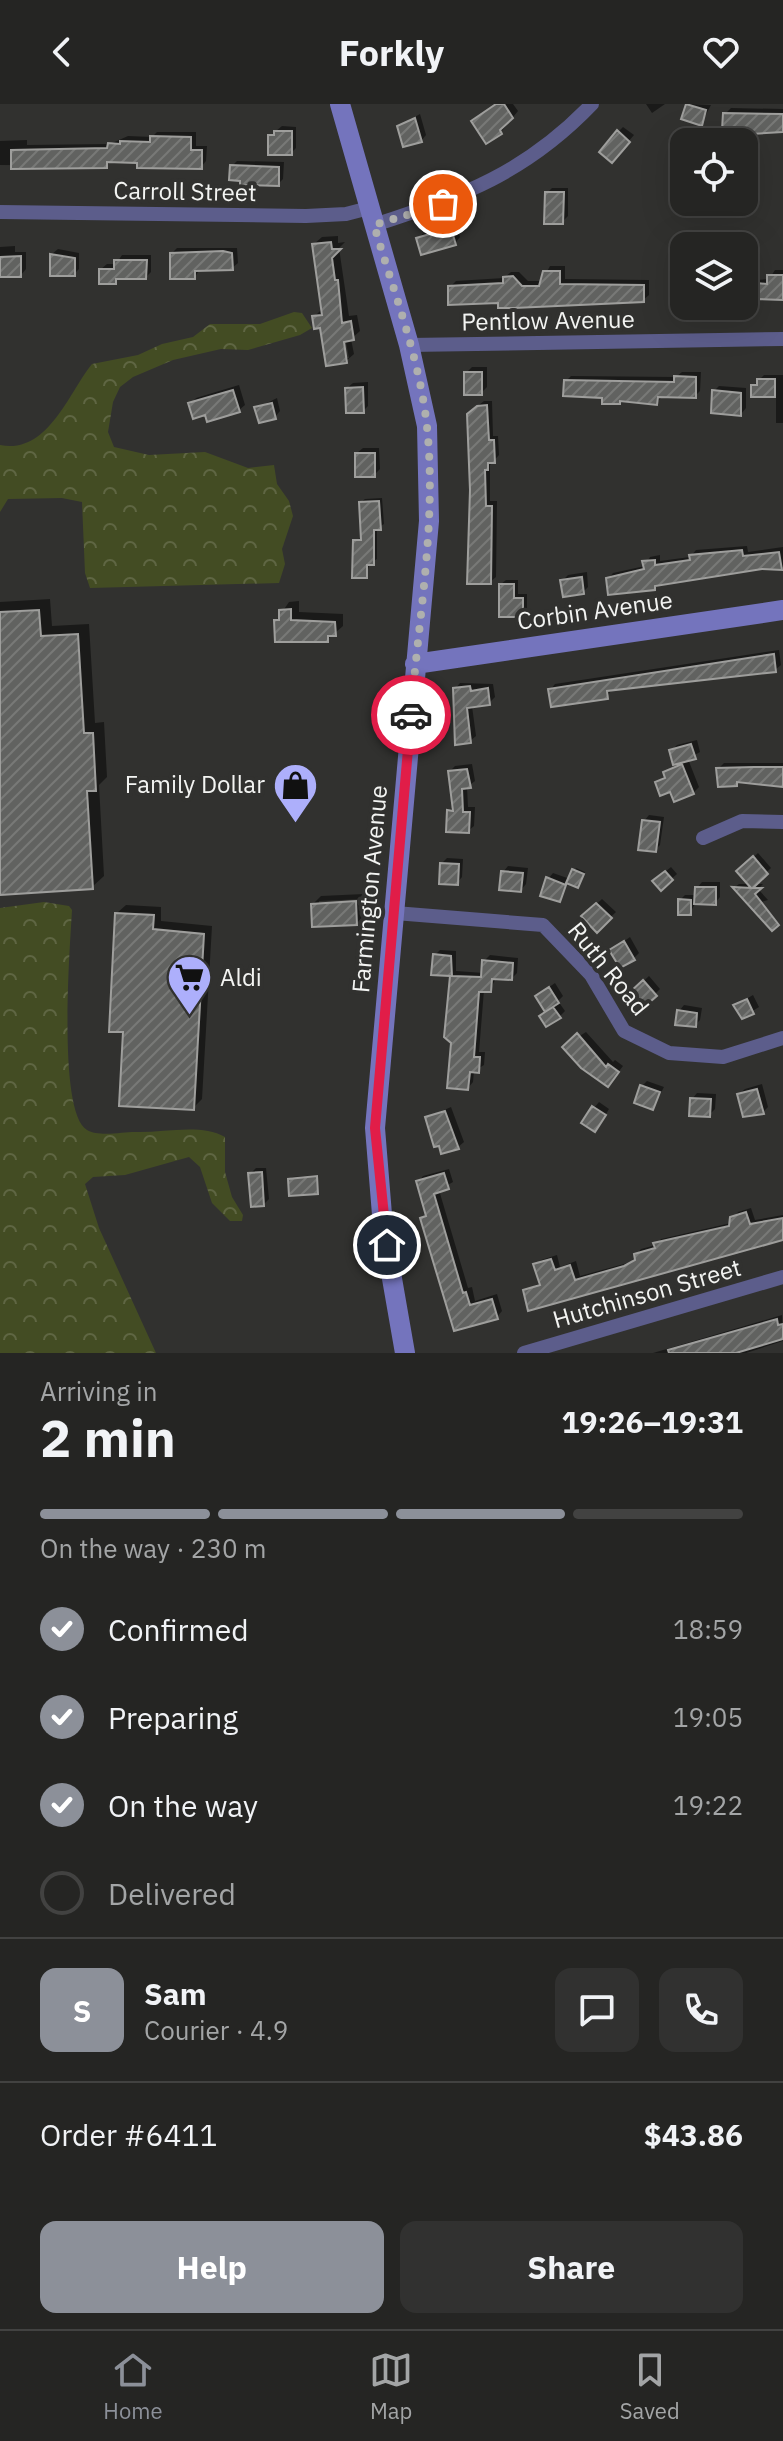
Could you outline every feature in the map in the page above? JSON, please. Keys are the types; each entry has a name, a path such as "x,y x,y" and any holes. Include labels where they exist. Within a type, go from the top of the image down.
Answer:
{"main road":[{"name":"Farmington Avenue","path":"340,104 409,345 427,426 429,521 375,1128 383,1227 405,1353"},
{"name":"Corbin Avenue","path":"415,664 783,610"}],"street":[{"name":"Carroll Street","path":"0,212 372,216 462,197 522,164 592,104"},
{"name":"Pentlow Avenue","path":"409,345 783,339"},
{"path":"703,838 742,821 783,822"},
{"name":"Ruth Road","path":"395,913 543,925 591,975 624,1031 669,1053 723,1057 783,1038"},
{"name":"Hutchinson Street","path":"524,1353 783,1277"}],"green space":[{"path":"294,312 302,313 312,328 300,335 248,350 221,349 173,360 133,377 120,387 113,402 108,432 114,447 149,455 205,452 248,468 274,465 277,484 289,501 293,516 282,549 285,564 279,583 90,588 85,573 82,502 62,498 8,499 0,512 0,445 17,446 44,431 92,364 138,355 162,344 193,337 210,324 260,324"},
{"path":"44,902 69,906 72,910 68,991 69,1062 78,1117 87,1130 104,1134 204,1130 225,1137 225,1172 232,1197 243,1215 242,1221 230,1221 212,1203 200,1167 189,1157 125,1175 93,1177 85,1184 99,1228 156,1353 0,1353 0,908"}],"building":[{"path":"496,104 504,104 513,118 500,130 502,134 486,144 471,121"},
{"path":"686,104 706,110 702,126 681,119"},
{"path":"723,113 783,114 783,132 758,134 758,128 722,128"},
{"path":"415,118 422,142 403,147 397,126"},
{"path":"617,130 630,142 612,163 599,152"},
{"path":"274,131 292,131 292,155 268,155 268,135 274,135"},
{"path":"150,136 191,137 191,150 202,150 202,169 137,168 137,163 107,162 107,168 11,169 11,150 107,148 108,143 120,144 120,141 150,142"},
{"path":"230,165 279,167 279,186 240,185 240,181 229,180"},
{"path":"545,192 564,192 563,224 544,224"},
{"path":"451,228 456,245 421,255 416,238"},
{"path":"331,242 332,249 341,249 332,258 335,280 338,280 342,323 351,321 354,340 344,342 347,363 326,366 320,328 314,329 312,316 322,315 312,244"},
{"path":"170,253 232,253 233,270 195,271 195,279 170,279"},
{"path":"50,254 75,258 75,276 50,276"},
{"path":"21,256 21,277 0,277 0,257"},
{"path":"114,260 147,260 146,279 116,279 116,284 99,284 99,269 114,269"},
{"path":"543,271 560,271 560,284 644,285 644,302 514,308 498,308 498,303 448,305 448,286 503,283 503,277 513,276 522,286 539,286"},
{"path":"767,275 783,275 783,300 758,299 758,283 767,284"},
{"path":"464,372 482,372 482,395 464,395"},
{"path":"674,376 696,377 696,398 658,397 657,405 620,401 620,404 602,404 602,398 563,396 564,380 674,382"},
{"path":"757,379 775,379 775,397 751,397 751,385 757,385"},
{"path":"363,387 364,413 346,413 345,388"},
{"path":"233,390 240,412 207,422 205,415 193,419 188,403"},
{"path":"712,390 741,393 741,416 711,413"},
{"path":"272,403 276,419 259,423 254,407"},
{"path":"487,405 489,440 494,440 495,463 488,463 488,470 485,470 486,506 492,506 491,584 467,584 470,490 467,414 477,406"},
{"path":"355,453 375,453 375,477 355,477"},
{"path":"379,501 381,530 374,530 374,565 367,565 367,578 352,578 353,540 361,540 359,502"},
{"path":"742,550 743,556 779,552 782,570 762,569 655,586 655,590 608,595 606,578 644,569 642,561 655,560 655,565 690,560 689,555"},
{"path":"582,577 584,594 563,597 560,580"},
{"path":"499,584 514,584 514,598 523,598 523,617 499,617"},
{"path":"291,609 291,620 335,622 336,636 328,636 328,642 275,642 274,620 279,620 279,610"},
{"path":"39,610 41,636 78,634 84,733 93,733 96,791 87,791 93,889 0,895 0,612"},
{"path":"774,654 776,672 607,691 608,699 551,707 548,689"},
{"path":"470,686 471,691 488,688 490,705 467,708 471,743 455,745 453,688"},
{"path":"691,744 696,759 673,765 669,750"},
{"path":"682,764 694,794 674,802 670,792 660,796 655,782 665,778 663,772"},
{"path":"783,767 783,787 737,782 737,786 718,787 716,768"},
{"path":"467,769 471,788 462,789 463,812 470,812 469,833 446,832 447,810 453,811 448,771"},
{"path":"642,820 660,822 656,852 638,850"},
{"path":"753,856 768,874 753,888 762,888 755,894 779,925 772,931 732,887 751,888 736,871"},
{"path":"440,863 459,864 458,885 439,884"},
{"path":"572,869 584,874 578,888 566,883"},
{"path":"501,871 523,873 521,892 499,890"},
{"path":"665,871 673,880 661,891 652,881"},
{"path":"546,877 566,885 560,902 540,896"},
{"path":"695,887 716,887 716,905 694,904"},
{"path":"678,899 691,900 691,915 678,915"},
{"path":"356,901 357,925 312,927 311,904"},
{"path":"596,903 612,918 597,933 581,916"},
{"path":"115,913 154,915 153,929 204,934 194,1110 119,1106 123,1032 109,1032"},
{"path":"624,941 635,960 620,968 609,950"},
{"path":"433,954 451,956 452,976 481,977 482,960 513,963 512,980 492,979 491,992 479,992 474,1057 480,1057 479,1073 470,1072 468,1090 447,1088 451,1043 444,1037 450,976 431,975"},
{"path":"643,980 657,996 644,1007 630,992"},
{"path":"549,987 559,1003 545,1012 535,996"},
{"path":"747,999 754,1014 742,1019 733,1005"},
{"path":"553,1007 561,1018 546,1027 539,1016"},
{"path":"677,1010 697,1013 696,1027 675,1025"},
{"path":"577,1033 606,1067 608,1064 619,1072 608,1087 581,1068 562,1047"},
{"path":"640,1085 660,1092 653,1110 634,1103"},
{"path":"757,1089 764,1114 743,1117 737,1094"},
{"path":"690,1098 711,1099 710,1117 689,1116"},
{"path":"592,1106 606,1115 595,1132 581,1123"},
{"path":"445,1111 459,1149 441,1154 439,1146 434,1147 425,1117"},
{"path":"262,1172 264,1206 251,1207 248,1173"},
{"path":"444,1173 449,1189 434,1194 463,1293 466,1292 470,1305 492,1299 498,1319 454,1331 420,1218 426,1216 416,1181"},
{"path":"317,1176 318,1194 289,1196 288,1179"},
{"path":"746,1212 750,1224 783,1218 783,1240 528,1311 523,1290 540,1285 533,1264 551,1259 555,1270 570,1265 575,1280 624,1266 635,1260 634,1254 655,1248 653,1243 729,1226 730,1217"},
{"path":"777,1319 778,1325 783,1324 783,1339 736,1353 669,1353 668,1350"}],"way so far":[{"path":"411,715 429,521 427,426 409,345 374,225 443,204"}],"place":[{"name":"Family Dollar","path":"296,824"},
{"name":"Aldi","path":"189,1017"}],"route":[{"path":"387,1245 375,1128 411,715"}]}
